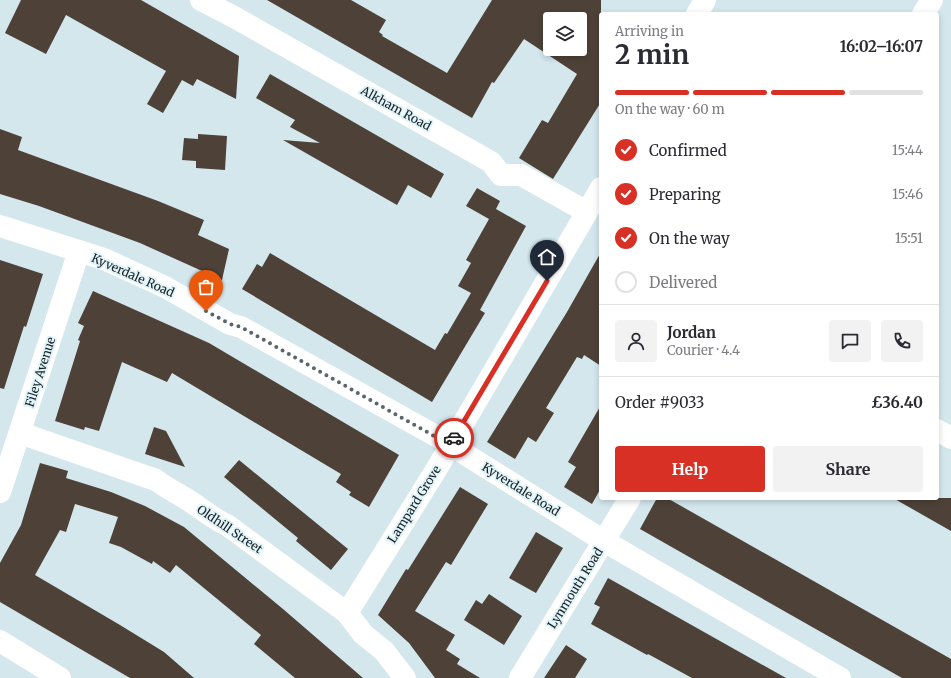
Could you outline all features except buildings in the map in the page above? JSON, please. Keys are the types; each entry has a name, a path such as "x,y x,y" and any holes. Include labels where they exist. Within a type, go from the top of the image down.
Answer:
{"street":[{"path":"698,12 705,0"},
{"path":"924,12 932,0"},
{"name":"Alkham Road","path":"213,3 234,17 491,162 501,175 521,175 587,212"},
{"name":"Lampard Grove","path":"347,613 450,445 599,191"},
{"name":"Kyverdale Road","path":"0,226 104,259 165,287 230,324 241,327 450,445 604,541 840,678"},
{"name":"Filey Avenue","path":"0,492 79,251"},
{"path":"939,431 951,438"},
{"name":"Oldhill Street","path":"20,433 156,480 167,489 190,501 217,521 227,525 347,613 363,634 384,651 405,678"},
{"name":"Lynmouth Road","path":"520,678 629,500"},
{"path":"0,641 60,678"}],"way so far":[{"path":"206,311 230,324 241,327 450,445 454,438"}],"route":[{"path":"454,438 547,281"}]}
